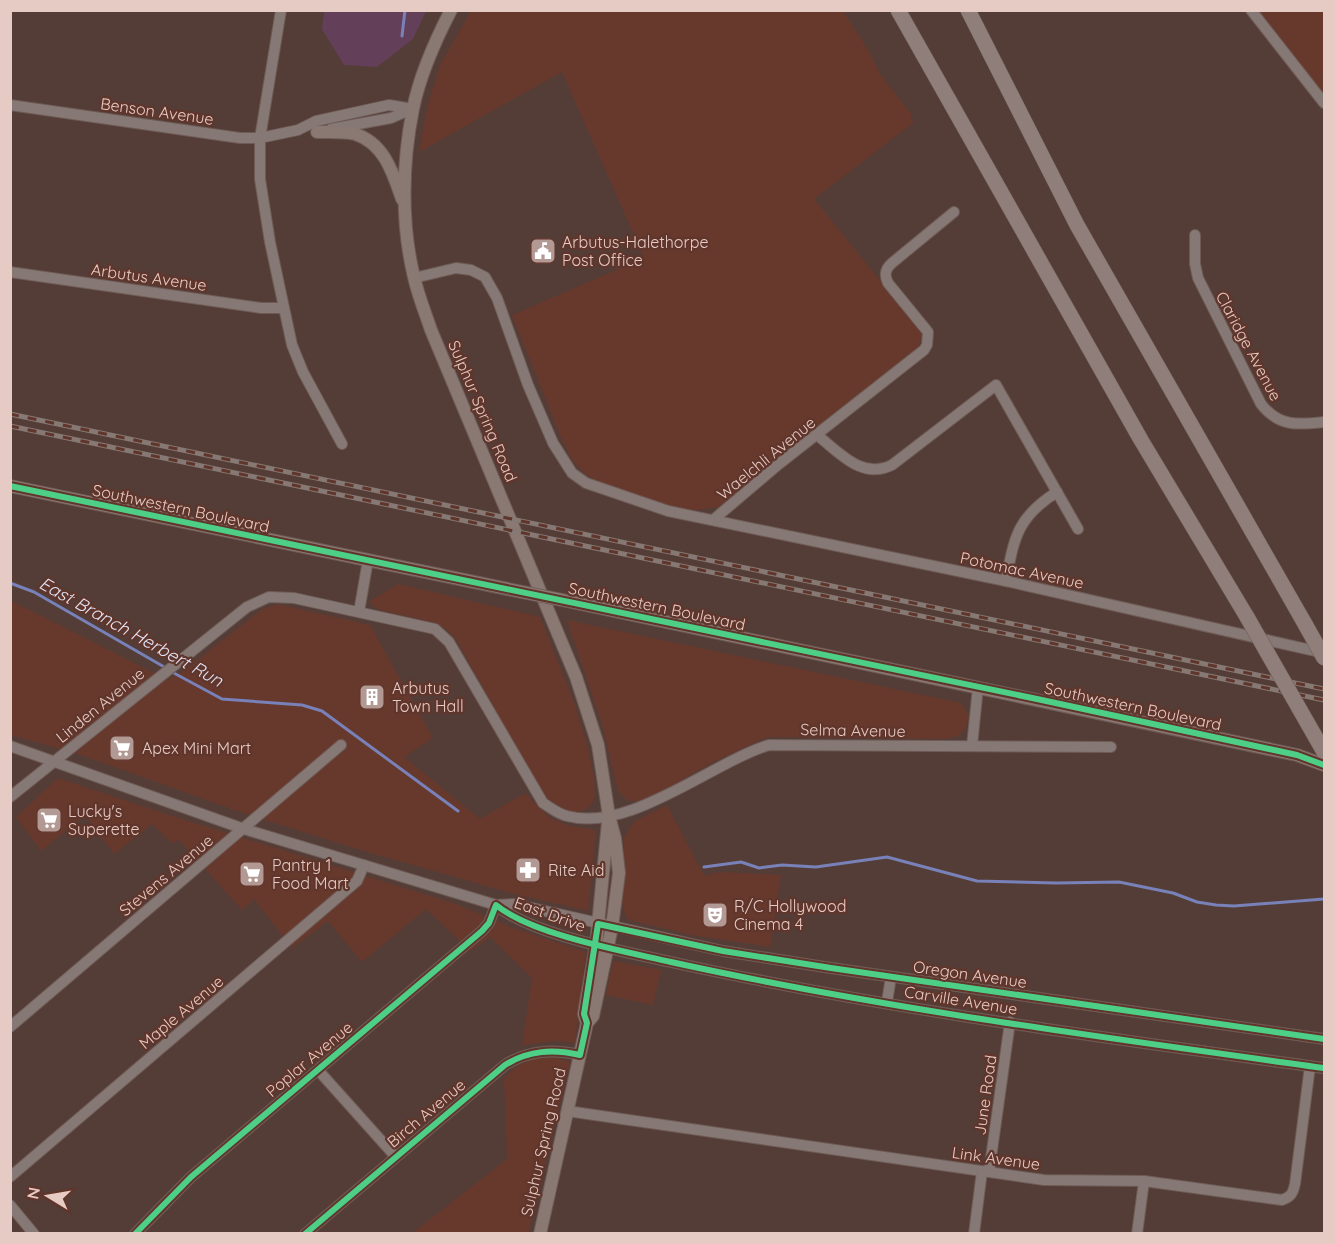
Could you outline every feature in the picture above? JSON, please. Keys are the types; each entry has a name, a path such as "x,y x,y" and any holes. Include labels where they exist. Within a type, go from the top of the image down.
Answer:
{"highway":[{"path":"898,10 1142,440 1247,617 1324,754"},
{"path":"968,10 1082,235 1324,658"}],"main road":[{"name":"Sulphur Spring Road","path":"451,10 426,65 413,109 405,176 405,207 414,278 431,330 590,715 598,745 619,873 612,927 602,946"},
{"path":"317,132 355,134 376,147 390,166 405,207"},
{"name":"Southwestern Boulevard","path":"10,486 978,687 1298,755 1324,765"},
{"name":"Southwestern Boulevard","path":"1298,755 1324,754"},
{"name":"Sulphur Spring Road","path":"540,1233 587,1023 593,1016 602,946 598,924 609,816"}],"street":[{"path":"281,10 260,138 260,179 283,308 295,356 342,444"},
{"path":"1251,10 1324,103"},
{"name":"Benson Avenue","path":"10,105 223,136 260,138 298,130 316,121 389,105 413,109"},
{"name":"Benson Avenue","path":"298,130 317,132 391,118 413,109"},
{"name":"Waelchli Avenue","path":"414,278 456,268 471,270 485,277 497,299 528,385 554,443 572,473 586,483 668,511 713,520 779,464 924,350 928,332 888,283 887,267 954,212"},
{"name":"Claridge Avenue","path":"1195,234 1195,264 1198,278 1261,404 1270,415 1291,423 1302,425 1324,422"},
{"name":"Arbutus Avenue","path":"10,272 261,308 283,308"},
{"path":"817,435 856,466 867,470 882,470 892,465 996,385 1078,529"},
{"path":"1006,581 1012,550 1021,525 1042,501 1057,492"},
{"name":"Potomac Avenue","path":"713,520 1006,581 1324,653"},
{"path":"368,560 359,612 424,626 443,634 543,803 565,816 577,818 609,816"},
{"name":"Linden Avenue","path":"10,797 247,607 269,597 294,598 359,612"},
{"path":"972,746 978,687"},
{"name":"Stevens Avenue","path":"10,1027 341,745"},
{"name":"Selma Avenue","path":"609,816 646,804 738,757 769,745 1112,747"},
{"name":"East Drive","path":"10,746 244,829 496,905 514,904 612,927"},
{"name":"Maple Avenue","path":"10,1177 357,881 364,865"},
{"name":"East Drive","path":"496,905 508,915 602,946"},
{"name":"Poplar Avenue","path":"135,1233 191,1177 482,931 489,923 496,905"},
{"name":"Oregon Avenue","path":"612,927 723,951 1324,1039"},
{"name":"Carville Avenue","path":"602,946 720,973 886,1002 1324,1068"},
{"path":"886,1002 891,977"},
{"name":"June Road","path":"974,1233 1010,1022"},
{"name":"Birch Avenue","path":"305,1233 487,1078 517,1058 530,1053 546,1051 580,1055"},
{"name":"Link Avenue","path":"567,1111 1044,1180 1144,1182 1274,1200 1288,1198 1293,1193 1310,1066"},
{"path":"318,1070 395,1156"},
{"path":"1137,1233 1144,1182"},
{"path":"10,1205 34,1233"}],"shaded area":[{"path":"324,10 426,11 413,39 377,67 344,65 322,29"},
{"path":"471,11 843,11 870,53 880,74 911,114 913,123 814,199 920,330 922,337 917,350 735,497 718,507 690,511 629,497 602,486 584,473 572,460 562,440 512,315 644,258 562,72 419,152 428,104 440,65"},
{"path":"1258,11 1324,11 1324,94 1263,18"},
{"path":"398,584 540,617 575,705 588,748 595,796 593,803 587,809 577,812 567,811 547,798 539,788 456,639 446,629 436,623 380,610 372,605 370,601"},
{"path":"10,600 168,680 186,669 261,610 277,604 370,625 433,738 404,757 480,819 525,793 550,818 570,826 596,830 588,911 507,892 357,849 237,811 78,754 11,735"},
{"path":"567,620 961,703 969,717 965,729 958,736 946,739 767,737 713,762 651,798 628,801 618,791 602,724"},
{"path":"58,778 456,904 513,928 586,952 575,1043 558,1041 522,1045 532,978 490,937 471,951 426,909 362,962 328,921 292,948 254,899 242,910 179,840 172,843 152,824 114,854 85,815 41,851 16,817"},
{"path":"667,805 704,876 719,872 781,875 770,947 691,935 626,918 622,903 624,838 633,823"},
{"path":"613,961 661,970 653,1005 606,995"},
{"path":"554,1057 570,1062 528,1233 411,1234 507,1159 504,1078 517,1066 533,1059"}],"waterway":[{"path":"402,36 405,10"},
{"name":"East Branch Herbert Run","path":"10,583 34,592 166,668"},
{"name":"East Branch Herbert Run","path":"172,672 222,699 302,705 322,711 458,811"},
{"name":"East Branch Herbert Run","path":"704,867 741,862 759,868 782,865 816,867 887,857 977,881 1119,882 1216,905 1234,906 1324,899"}],"railway":[{"path":"10,414 1324,689"},
{"path":"10,426 1324,700"}],"cycle path":[{"path":"10,486 1037,699 1297,755 1324,765"},
{"path":"135,1234 191,1177 482,931 489,923 496,905 512,916 532,925 579,941 752,979 996,1021 1324,1068"},
{"path":"305,1234 505,1065 523,1056 541,1052 580,1055 587,1023 584,1014 598,924 723,951 1324,1039"}],"place":[{"name":"Arbutus-Halethorpe Post Office","path":"543,251"},
{"name":"Arbutus Town Hall","path":"372,697"},
{"name":"Apex Mini Mart","path":"122,748"},
{"name":"Lucky's Superette","path":"49,820"},
{"name":"Rite Aid","path":"528,870"},
{"name":"Pantry 1 Food Mart","path":"252,874"},
{"name":"R/C Hollywood Cinema 4","path":"715,915"}]}
